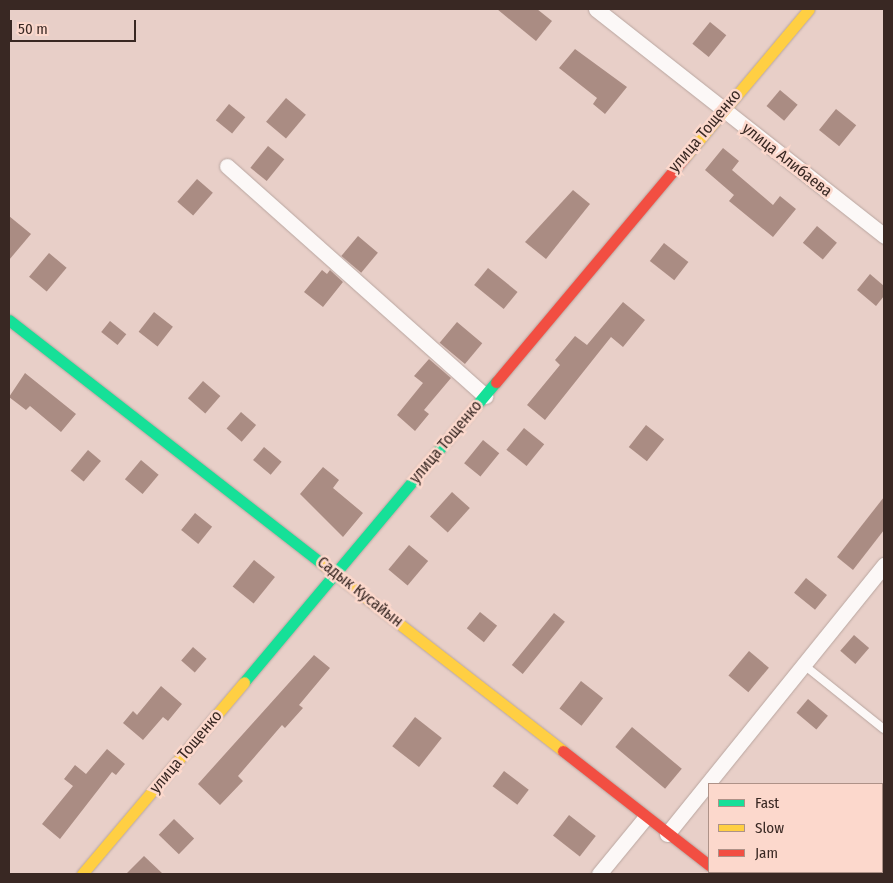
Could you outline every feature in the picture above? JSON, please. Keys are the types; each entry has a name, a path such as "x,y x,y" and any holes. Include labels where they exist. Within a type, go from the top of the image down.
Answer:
{"street":[{"name":"улица Алибаева","path":"596,9 884,236"},
{"name":"улица Тощенко","path":"82,874 336,574 722,110 809,9"},
{"path":"227,166 484,396"},
{"name":"Садык Кусайын","path":"9,320 336,574 645,818 708,865"},
{"path":"708,783 884,565"},
{"path":"667,834 708,783"},
{"path":"599,874 645,818"}],"lane":[{"path":"804,665 884,728"}],"building":[{"path":"497,9 537,9 552,21 536,41"},
{"path":"710,22 726,35 709,57 692,44"},
{"path":"575,49 627,87 605,114 593,104 597,98 559,68"},
{"path":"780,90 798,105 784,121 767,106"},
{"path":"286,98 306,115 286,138 266,122"},
{"path":"229,104 245,117 232,134 216,120"},
{"path":"836,109 856,125 839,146 819,130"},
{"path":"268,146 284,159 267,181 250,168"},
{"path":"723,148 739,161 732,170 773,205 780,196 796,209 773,237 729,201 734,195 705,170"},
{"path":"197,179 213,193 193,215 177,202"},
{"path":"573,190 590,204 546,259 525,242"},
{"path":"9,216 31,234 9,260"},
{"path":"817,226 837,243 823,260 803,243"},
{"path":"358,236 378,253 361,273 341,256"},
{"path":"664,243 688,262 674,280 650,261"},
{"path":"49,253 67,268 47,292 29,277"},
{"path":"488,268 518,292 504,309 474,285"},
{"path":"322,270 327,274 330,270 343,282 323,307 304,292"},
{"path":"870,274 884,286 884,296 876,306 857,290"},
{"path":"623,302 645,320 623,347 611,337 545,420 527,405 560,365 555,360 575,336 587,345"},
{"path":"154,312 173,327 158,346 139,332"},
{"path":"110,321 126,334 118,345 101,332"},
{"path":"457,322 482,343 465,364 440,343"},
{"path":"429,359 451,378 424,410 429,414 415,431 397,415 423,383 414,376"},
{"path":"25,373 76,414 61,432 30,406 26,410 9,397"},
{"path":"203,381 220,396 205,413 188,398"},
{"path":"241,412 256,425 242,442 227,429"},
{"path":"646,425 664,439 647,461 629,447"},
{"path":"524,428 544,444 527,466 506,450"},
{"path":"483,440 499,453 480,477 464,463"},
{"path":"264,447 282,462 271,475 253,460"},
{"path":"88,450 101,461 84,482 71,471"},
{"path":"141,460 159,475 143,494 125,479"},
{"path":"323,467 339,480 333,488 363,513 343,537 300,494"},
{"path":"452,492 470,508 448,533 430,517"},
{"path":"884,497 884,530 853,570 837,557"},
{"path":"195,513 212,527 198,544 181,530"},
{"path":"409,545 428,561 408,586 388,570"},
{"path":"254,560 275,577 254,603 233,586"},
{"path":"806,578 827,595 815,610 794,593"},
{"path":"480,612 497,626 484,642 467,628"},
{"path":"554,613 565,622 523,674 512,665"},
{"path":"854,635 869,648 855,664 840,651"},
{"path":"193,647 207,659 195,672 181,661"},
{"path":"749,651 769,668 748,692 728,676"},
{"path":"314,655 330,668 299,705 303,708 285,728 282,725 238,776 243,781 220,805 198,784"},
{"path":"581,681 603,698 582,726 559,709"},
{"path":"161,686 182,704 168,721 163,717 143,740 123,723 133,711 137,715"},
{"path":"808,699 828,716 816,730 796,713"},
{"path":"415,717 442,738 419,767 392,746"},
{"path":"632,727 682,769 665,789 615,747"},
{"path":"107,749 125,764 116,775 112,772 60,839 42,824 73,786 64,779 75,765 86,774"},
{"path":"504,771 529,790 517,805 493,786"},
{"path":"569,815 596,836 580,856 553,835"},
{"path":"174,819 194,838 179,854 159,835"},
{"path":"144,856 163,874 126,874"}],"traffic: fast":[{"path":"9,320 321,563"},
{"path":"244,682 496,382"}],"traffic: slow":[{"path":"684,158 809,9"},
{"path":"321,563 563,751"},
{"path":"82,874 244,682"}],"traffic: jam":[{"path":"496,382 684,158"},
{"path":"563,751 708,864"}]}
